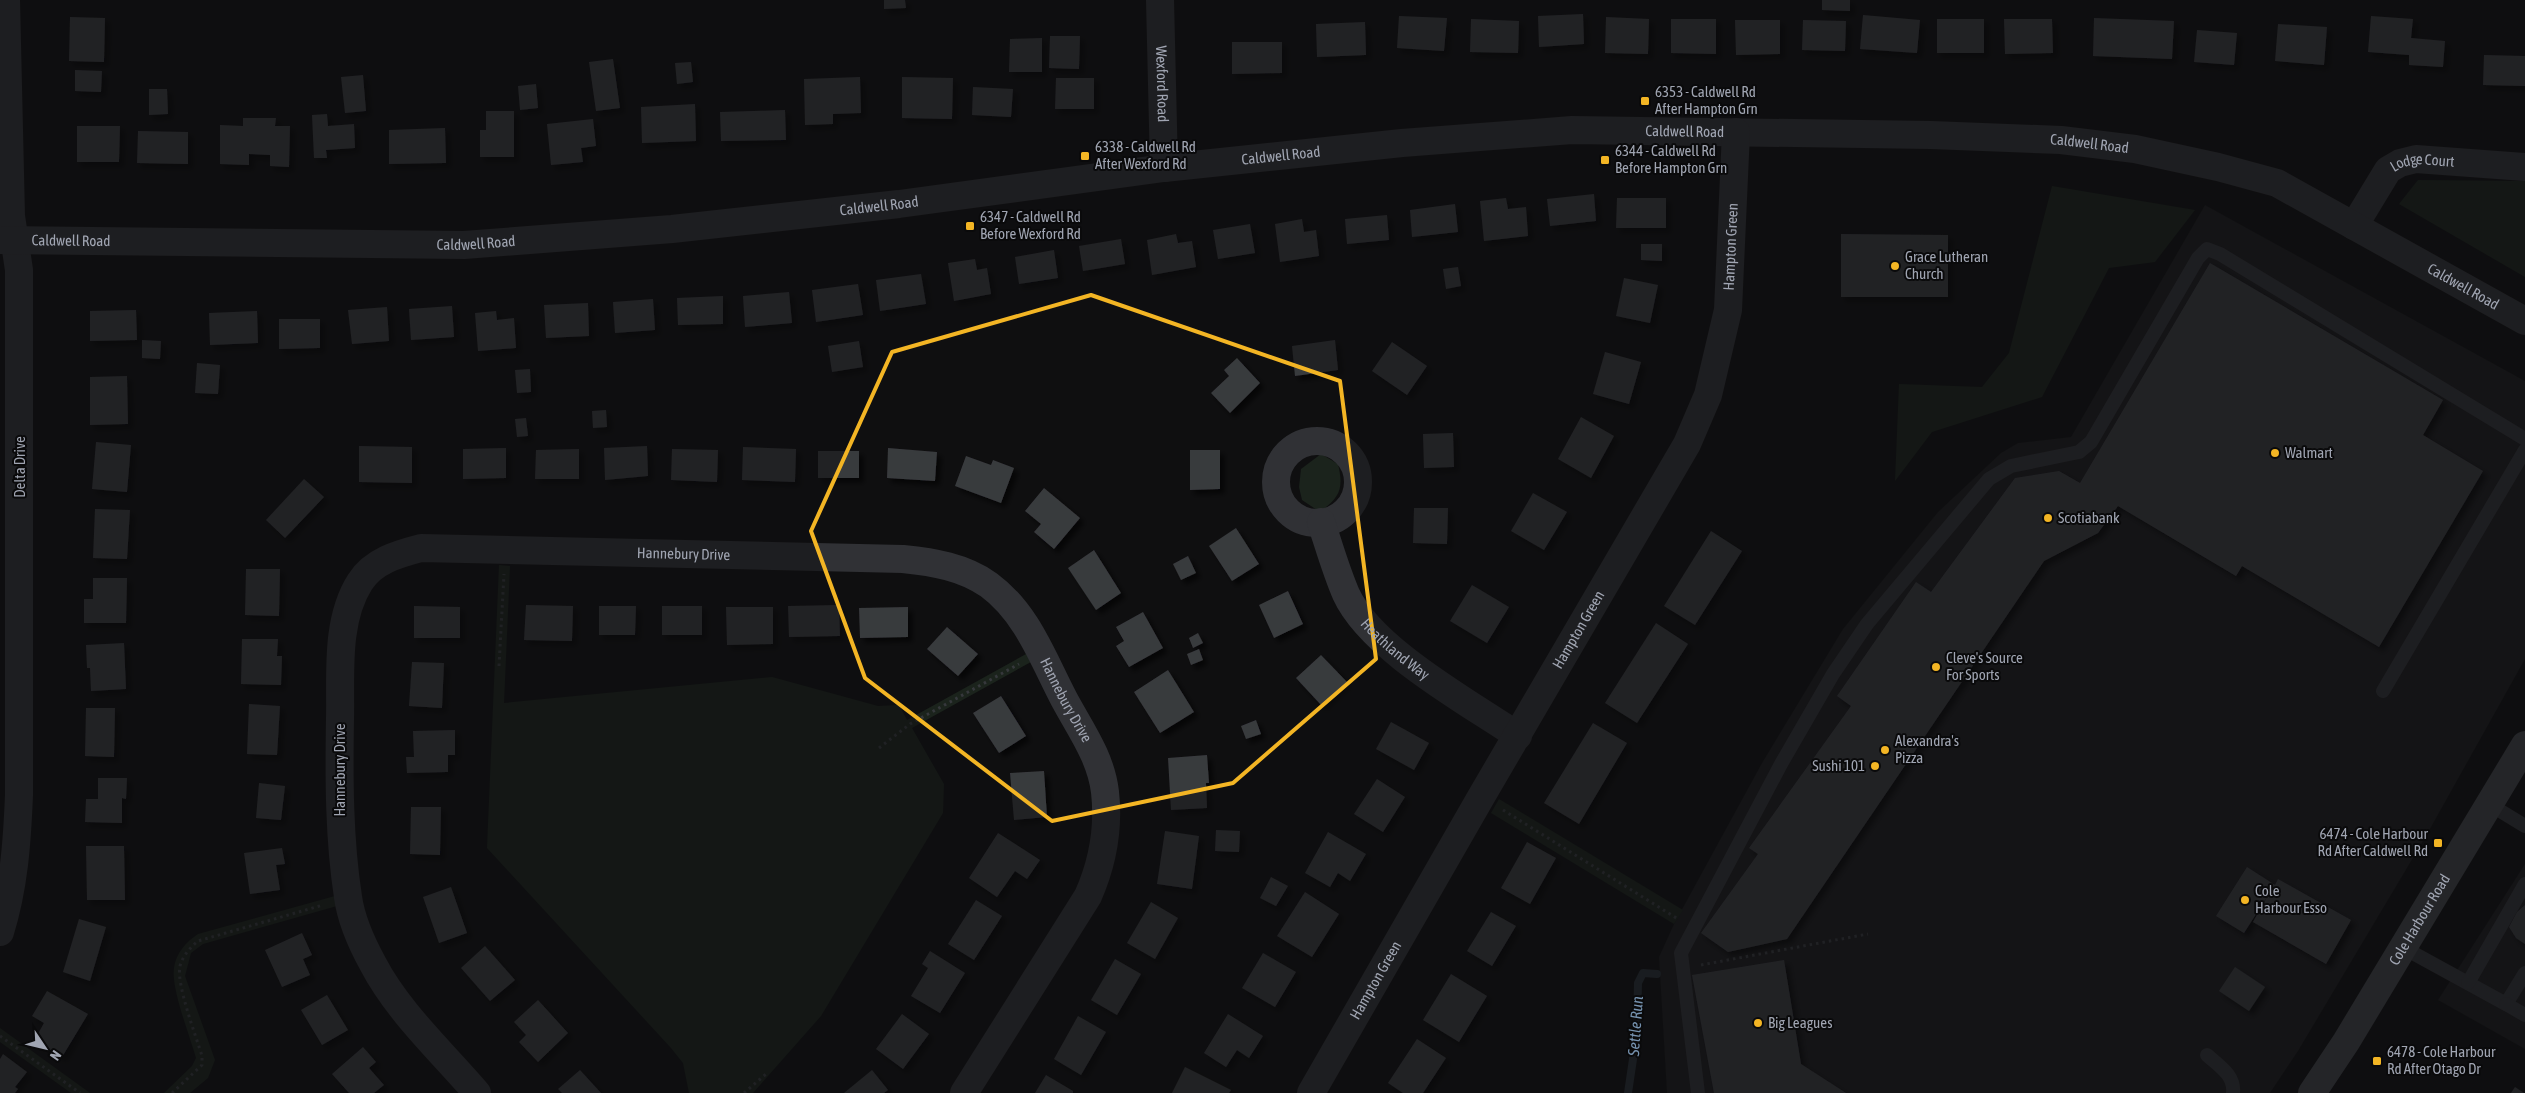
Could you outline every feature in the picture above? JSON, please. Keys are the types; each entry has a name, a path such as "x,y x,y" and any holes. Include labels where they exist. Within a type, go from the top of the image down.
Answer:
{"main road":[{"name":"Cole Harbour Road","path":"2312,1093 2346,1042 2525,745"}],"street":[{"name":"Delta Drive","path":"0,932 10,901 17,842 10,563 19,270 7,240 11,216 6,0"},
{"name":"Wexford Road","path":"1160,0 1164,168"},
{"name":"Caldwell Road","path":"7,240 464,246 672,229 899,204 1164,168 1402,143 1572,130 1931,134 2031,139 2135,149 2218,167 2276,183 2525,321"},
{"name":"Hampton Green","path":"1312,1093 1481,797 1688,444 1703,410 1716,365 1728,310 1736,132"},
{"name":"Lodge Court","path":"2354,226 2388,170 2400,163 2416,159 2525,167"},
{"name":"Heathland Way","path":"1321,522 1346,595 1361,618 1411,664 1518,736"},
{"name":"Hannebury Drive","path":"477,1093 398,1002 373,964 348,898 339,810 341,659 347,610 360,582 376,565 397,554 421,548 922,561 971,574 990,586 1019,616 1041,652 1064,699 1097,758 1102,771 1107,811 1104,850 1099,869 1088,896 964,1093"}],"lane":[{"path":"1698,1093 1681,953 1781,764 1833,674 1866,624 1989,479 2011,466 2079,452 2091,442 2198,258 2207,249 2220,254 2525,439"},
{"path":"2383,691 2525,450"},
{"path":"2489,804 2525,826"},
{"path":"2468,983 2525,884"},
{"path":"2402,947 2525,1015"},
{"path":"2506,1004 2525,973"},
{"path":"2207,1055 2229,1074 2234,1086 2233,1093"}],"path":[{"path":"499,666 506,551"},
{"path":"879,748 910,724 1041,652"},
{"path":"1481,797 1694,928 1698,965 1868,934"},
{"path":"172,1093 202,1065 202,1056 181,984 180,966 191,946 198,940 348,898"},
{"path":"0,1036 80,1093"},
{"path":"744,1093 766,1074"}],"highlighted area":[{"path":"1091,295 1340,381 1376,659 1233,783 1052,821 865,678 811,531 892,352"}],"shaded area":[{"path":"2418,180 2525,181 2525,277 2399,204"},
{"path":"2052,186 2195,210 2155,262 2109,268 2042,397 1932,432 1895,481 1899,384 1982,387 2009,353"},
{"path":"2205,205 2525,381 2525,659 2426,836 2298,1051 2270,1093 1667,1093 1659,957 1674,924 1762,763 1843,629 1938,512 2001,453 2018,443 2071,437"},
{"path":"1321,454 1338,464 1341,480 1336,497 1320,512 1302,500 1299,487 1301,469"},
{"path":"499,565 510,566 504,703 772,677 878,706 899,705 907,720 1026,654 1031,662 912,728 944,784 943,813 821,1016 753,1093 689,1093 683,1063 671,1048 487,848"},
{"path":"1499,799 1683,910 1674,924 1491,813"},
{"path":"2525,864 2525,1049 2438,1000"},
{"path":"335,896 337,906 203,944 191,953 185,976 215,1060 208,1078 190,1093 164,1093 192,1066 196,1058 178,1000 174,977 177,957 186,944 198,934"},
{"path":"0,1028 90,1093 71,1093 0,1042"}],"building":[{"path":"884,0 905,0 906,8 884,9"},
{"path":"1822,0 1850,0 1850,11 1822,10"},
{"path":"1583,14 1584,44 1539,47 1538,16"},
{"path":"1863,15 1920,20 1917,53 1860,49"},
{"path":"1399,16 1447,18 1444,51 1397,48"},
{"path":"2371,16 2413,19 2411,38 2445,41 2443,67 2409,65 2409,55 2368,52"},
{"path":"70,17 105,18 104,62 69,61"},
{"path":"1606,17 1649,19 1648,54 1605,53"},
{"path":"2094,18 2174,21 2172,59 2093,56"},
{"path":"1471,19 1519,21 1518,53 1470,52"},
{"path":"1671,19 1716,19 1716,54 1671,53"},
{"path":"1937,19 1984,19 1984,53 1937,53"},
{"path":"2004,19 2052,19 2053,53 2005,54"},
{"path":"1735,20 1780,20 1780,54 1736,55"},
{"path":"1803,20 1846,21 1845,51 1802,50"},
{"path":"1365,22 1366,55 1317,57 1316,24"},
{"path":"2278,24 2327,27 2324,65 2275,61"},
{"path":"2197,30 2237,33 2234,65 2194,62"},
{"path":"1050,36 1080,36 1079,69 1049,68"},
{"path":"1042,38 1042,72 1009,72 1010,39"},
{"path":"1232,42 1282,42 1282,73 1232,74"},
{"path":"2484,55 2525,56 2525,86 2483,85"},
{"path":"613,59 620,108 596,111 589,62"},
{"path":"691,62 693,82 677,84 675,63"},
{"path":"75,70 102,71 101,92 75,91"},
{"path":"363,75 366,111 345,113 341,77"},
{"path":"860,77 861,113 833,114 833,124 805,125 804,79"},
{"path":"902,77 953,78 952,119 902,118"},
{"path":"1056,78 1094,78 1094,109 1055,109"},
{"path":"536,84 538,108 520,110 518,86"},
{"path":"973,87 1013,89 1011,117 972,115"},
{"path":"149,89 167,89 168,114 149,115"},
{"path":"695,104 696,141 642,143 641,107"},
{"path":"785,110 786,140 721,141 720,112"},
{"path":"486,111 514,111 514,157 480,157 480,130 486,130"},
{"path":"327,114 328,126 354,124 355,148 326,150 327,158 314,158 312,115"},
{"path":"243,118 276,118 275,126 290,126 289,167 270,166 270,155 249,154 249,165 220,164 220,125 243,126"},
{"path":"593,119 596,146 581,148 583,162 551,165 547,124"},
{"path":"77,126 120,126 119,162 77,162"},
{"path":"445,128 446,163 389,164 389,130"},
{"path":"138,131 188,132 188,164 137,163"},
{"path":"1594,194 1596,221 1550,226 1547,199"},
{"path":"1506,198 1508,209 1526,207 1528,236 1484,241 1480,201"},
{"path":"1617,198 1666,198 1666,228 1616,228"},
{"path":"1455,204 1458,232 1412,237 1410,210"},
{"path":"1387,215 1389,240 1347,244 1345,219"},
{"path":"1302,219 1304,232 1316,230 1319,256 1280,262 1275,224"},
{"path":"1250,224 1255,253 1218,259 1213,230"},
{"path":"1176,234 1178,243 1192,241 1196,267 1152,275 1147,240"},
{"name":"Grace Lutheran Church","path":"1841,234 1948,235 1948,297 1841,297"},
{"path":"1121,239 1125,264 1083,271 1079,246"},
{"path":"1641,244 1662,244 1662,261 1641,260"},
{"path":"1054,250 1058,278 1019,284 1015,257"},
{"path":"975,259 977,270 987,268 991,294 954,301 948,263"},
{"name":"Walmart","path":"2210,263 2443,400 2423,435 2483,471 2379,647 2242,566 2236,576 2118,506 2098,533 2044,561 1787,939 1728,952 1701,933 1758,854 1749,848 1851,706 1837,696 1916,582 1931,592 2015,478 2059,471 2080,483"},
{"path":"1458,267 1461,286 1446,289 1443,269"},
{"path":"921,274 926,304 880,311 876,280"},
{"path":"1624,278 1658,285 1650,323 1616,316"},
{"path":"858,284 863,315 816,322 812,290"},
{"path":"789,292 792,323 745,327 743,296"},
{"path":"723,296 723,324 678,325 677,298"},
{"path":"653,299 655,330 615,333 613,302"},
{"path":"588,303 589,336 546,338 544,305"},
{"path":"452,306 454,337 411,340 409,309"},
{"path":"387,307 389,341 352,344 348,310"},
{"path":"136,310 137,340 90,341 90,311"},
{"path":"257,311 258,343 210,345 209,313"},
{"path":"496,311 497,320 514,318 516,348 478,351 475,313"},
{"path":"279,319 320,319 320,348 279,349"},
{"path":"142,340 161,341 160,359 142,358"},
{"path":"1335,340 1338,370 1295,376 1292,346"},
{"path":"859,341 863,367 832,372 828,346"},
{"path":"1392,342 1427,366 1407,395 1372,371"},
{"path":"1605,352 1641,362 1629,404 1593,394"},
{"path":"1237,358 1260,383 1230,413 1211,393 1229,376 1224,370"},
{"path":"197,363 220,365 218,394 195,393"},
{"path":"530,369 531,392 517,393 515,370"},
{"path":"127,376 128,424 90,425 90,377"},
{"path":"606,410 607,427 593,428 592,411"},
{"path":"1581,417 1614,436 1591,478 1558,459"},
{"path":"526,418 528,436 517,437 515,419"},
{"path":"1453,433 1454,467 1424,468 1423,434"},
{"path":"96,442 131,445 127,492 92,489"},
{"path":"359,446 412,447 412,483 359,482"},
{"path":"647,446 648,476 605,480 604,448"},
{"path":"743,447 796,449 795,482 742,480"},
{"path":"506,448 506,478 463,479 463,449"},
{"path":"888,448 937,452 935,481 887,478"},
{"path":"579,449 579,479 535,479 536,450"},
{"path":"672,449 718,450 717,482 671,480"},
{"path":"1190,450 1220,450 1220,489 1190,490"},
{"path":"818,451 859,451 859,478 818,478"},
{"path":"966,456 991,465 993,460 1014,468 1001,503 955,486"},
{"path":"304,479 324,497 285,538 266,520"},
{"path":"1044,488 1080,518 1054,549 1034,532 1041,524 1025,511"},
{"path":"1533,493 1567,512 1544,550 1511,531"},
{"path":"1414,508 1448,508 1447,544 1413,543"},
{"path":"95,509 130,510 127,559 93,558"},
{"path":"1236,528 1259,564 1232,581 1209,546"},
{"path":"1711,531 1742,551 1695,625 1664,606"},
{"path":"1094,550 1121,593 1096,610 1068,568"},
{"path":"1188,556 1196,573 1181,580 1173,564"},
{"path":"246,569 280,569 279,616 245,615"},
{"path":"93,578 127,578 126,623 84,623 84,599 93,599"},
{"path":"1472,585 1509,607 1487,643 1450,621"},
{"path":"1288,591 1303,624 1274,638 1259,605"},
{"path":"526,605 573,606 572,641 524,640"},
{"path":"839,605 840,636 789,637 788,606"},
{"path":"414,606 460,607 460,638 414,638"},
{"path":"599,606 636,606 635,635 599,635"},
{"path":"662,606 702,606 702,635 662,635"},
{"path":"726,607 773,607 773,644 727,645"},
{"path":"908,607 908,637 860,638 859,608"},
{"path":"1143,612 1163,648 1129,667 1116,646 1124,641 1116,627"},
{"path":"1656,623 1688,644 1637,723 1605,703"},
{"path":"947,627 978,654 958,676 927,649"},
{"path":"1198,633 1203,643 1193,648 1189,638"},
{"path":"242,639 278,639 277,656 282,656 281,685 241,684"},
{"path":"124,643 126,689 91,691 86,645"},
{"path":"1199,649 1203,660 1191,665 1187,654"},
{"path":"1321,655 1347,682 1322,706 1296,678"},
{"path":"412,662 444,663 442,708 409,706"},
{"path":"1168,670 1194,712 1160,733 1134,692"},
{"path":"1001,696 1026,736 999,753 973,713"},
{"path":"249,704 280,706 277,755 247,754"},
{"path":"86,708 115,708 114,757 85,756"},
{"path":"1256,720 1261,734 1246,739 1241,726"},
{"path":"1391,722 1429,743 1414,770 1376,749"},
{"path":"1593,723 1627,743 1579,824 1544,803"},
{"path":"455,730 455,755 448,755 448,772 407,773 406,757 414,757 413,731"},
{"path":"1207,755 1209,783 1206,783 1207,808 1171,810 1168,758"},
{"path":"1044,771 1047,817 1014,820 1010,773"},
{"path":"98,778 127,778 126,799 122,798 122,823 85,822 86,799 98,799"},
{"path":"1377,779 1405,797 1383,832 1354,814"},
{"path":"259,783 285,786 281,820 256,818"},
{"path":"411,807 441,807 440,855 410,854"},
{"path":"1216,830 1240,831 1239,852 1215,851"},
{"path":"1165,831 1199,836 1192,889 1157,884"},
{"path":"1328,832 1366,854 1350,881 1338,873 1330,887 1305,873"},
{"path":"998,833 1040,860 1027,879 1015,871 997,897 969,878"},
{"path":"1527,842 1556,858 1530,904 1501,888"},
{"path":"86,846 124,846 125,900 87,900"},
{"path":"282,848 285,864 276,865 280,890 250,894 244,853"},
{"path":"2247,867 2275,885 2278,879 2351,920 2326,964 2253,922 2270,892 2244,933 2216,916"},
{"path":"1271,877 1288,886 1276,906 1260,898"},
{"path":"451,887 467,933 439,943 423,897"},
{"path":"1305,892 1339,914 1312,957 1277,936"},
{"path":"976,900 1002,916 974,960 948,944"},
{"path":"1151,902 1178,918 1155,959 1127,943"},
{"path":"2525,905 2525,944 2516,938 2509,927 2517,912"},
{"path":"1491,912 1516,926 1492,966 1467,951"},
{"path":"79,919 106,927 90,981 63,972"},
{"path":"302,933 312,955 303,959 310,975 282,987 265,950"},
{"path":"485,946 515,980 490,1001 461,968"},
{"path":"930,951 965,973 940,1013 911,996 928,968 922,964"},
{"path":"1263,953 1296,972 1275,1007 1242,988"},
{"path":"1115,959 1141,974 1117,1015 1091,1000"},
{"path":"1784,960 1801,1064 1846,1093 1714,1093 1692,975"},
{"path":"2235,967 2265,987 2249,1011 2219,991"},
{"path":"1451,974 1487,996 1459,1042 1423,1020"},
{"path":"47,991 88,1014 62,1057 34,1041 44,1023 32,1016"},
{"path":"327,995 348,1030 322,1045 301,1010"},
{"path":"538,1000 568,1033 538,1062 519,1042 526,1035 514,1022"},
{"path":"902,1014 929,1034 903,1069 876,1049"},
{"path":"1228,1014 1263,1036 1249,1058 1237,1050 1226,1067 1204,1053"},
{"path":"1078,1016 1106,1032 1081,1075 1054,1059"},
{"path":"1417,1039 1446,1058 1423,1093 1403,1093 1388,1083"},
{"path":"363,1047 376,1062 369,1068 384,1085 374,1093 349,1093 332,1074"},
{"path":"3,1054 27,1072 15,1087 18,1089 15,1093 0,1093 0,1059"},
{"path":"1185,1067 1231,1090 1229,1093 1172,1093"},
{"path":"580,1070 601,1093 562,1093 558,1089"},
{"path":"872,1070 888,1090 884,1093 844,1093"},
{"path":"1046,1075 1073,1091 1073,1093 1035,1093"},
{"path":"2515,1087 2524,1093 2511,1093"}],"waterway":[{"name":"Settle Run","path":"1628,1093 1637,1032 1638,983 1643,973 1657,974"}],"place":[{"name":"6353 - Caldwell Rd After Hampton Grn","path":"1645,101"},
{"name":"6338 - Caldwell Rd After Wexford Rd","path":"1085,156"},
{"name":"6344 - Caldwell Rd Before Hampton Grn","path":"1605,160"},
{"name":"6347 - Caldwell Rd Before Wexford Rd","path":"970,226"},
{"name":"Grace Lutheran Church","path":"1895,266"},
{"name":"Walmart","path":"2275,453"},
{"name":"Scotiabank","path":"2048,518"},
{"name":"Cleve's Source For Sports","path":"1936,667"},
{"name":"Alexandra's Pizza","path":"1885,750"},
{"name":"Sushi 101","path":"1875,766"},
{"name":"6474 - Cole Harbour Rd After Caldwell Rd","path":"2438,843"},
{"name":"Cole Harbour Esso","path":"2245,900"},
{"name":"Big Leagues","path":"1758,1023"},
{"name":"6478 - Cole Harbour Rd After Otago Dr","path":"2377,1061"}]}
